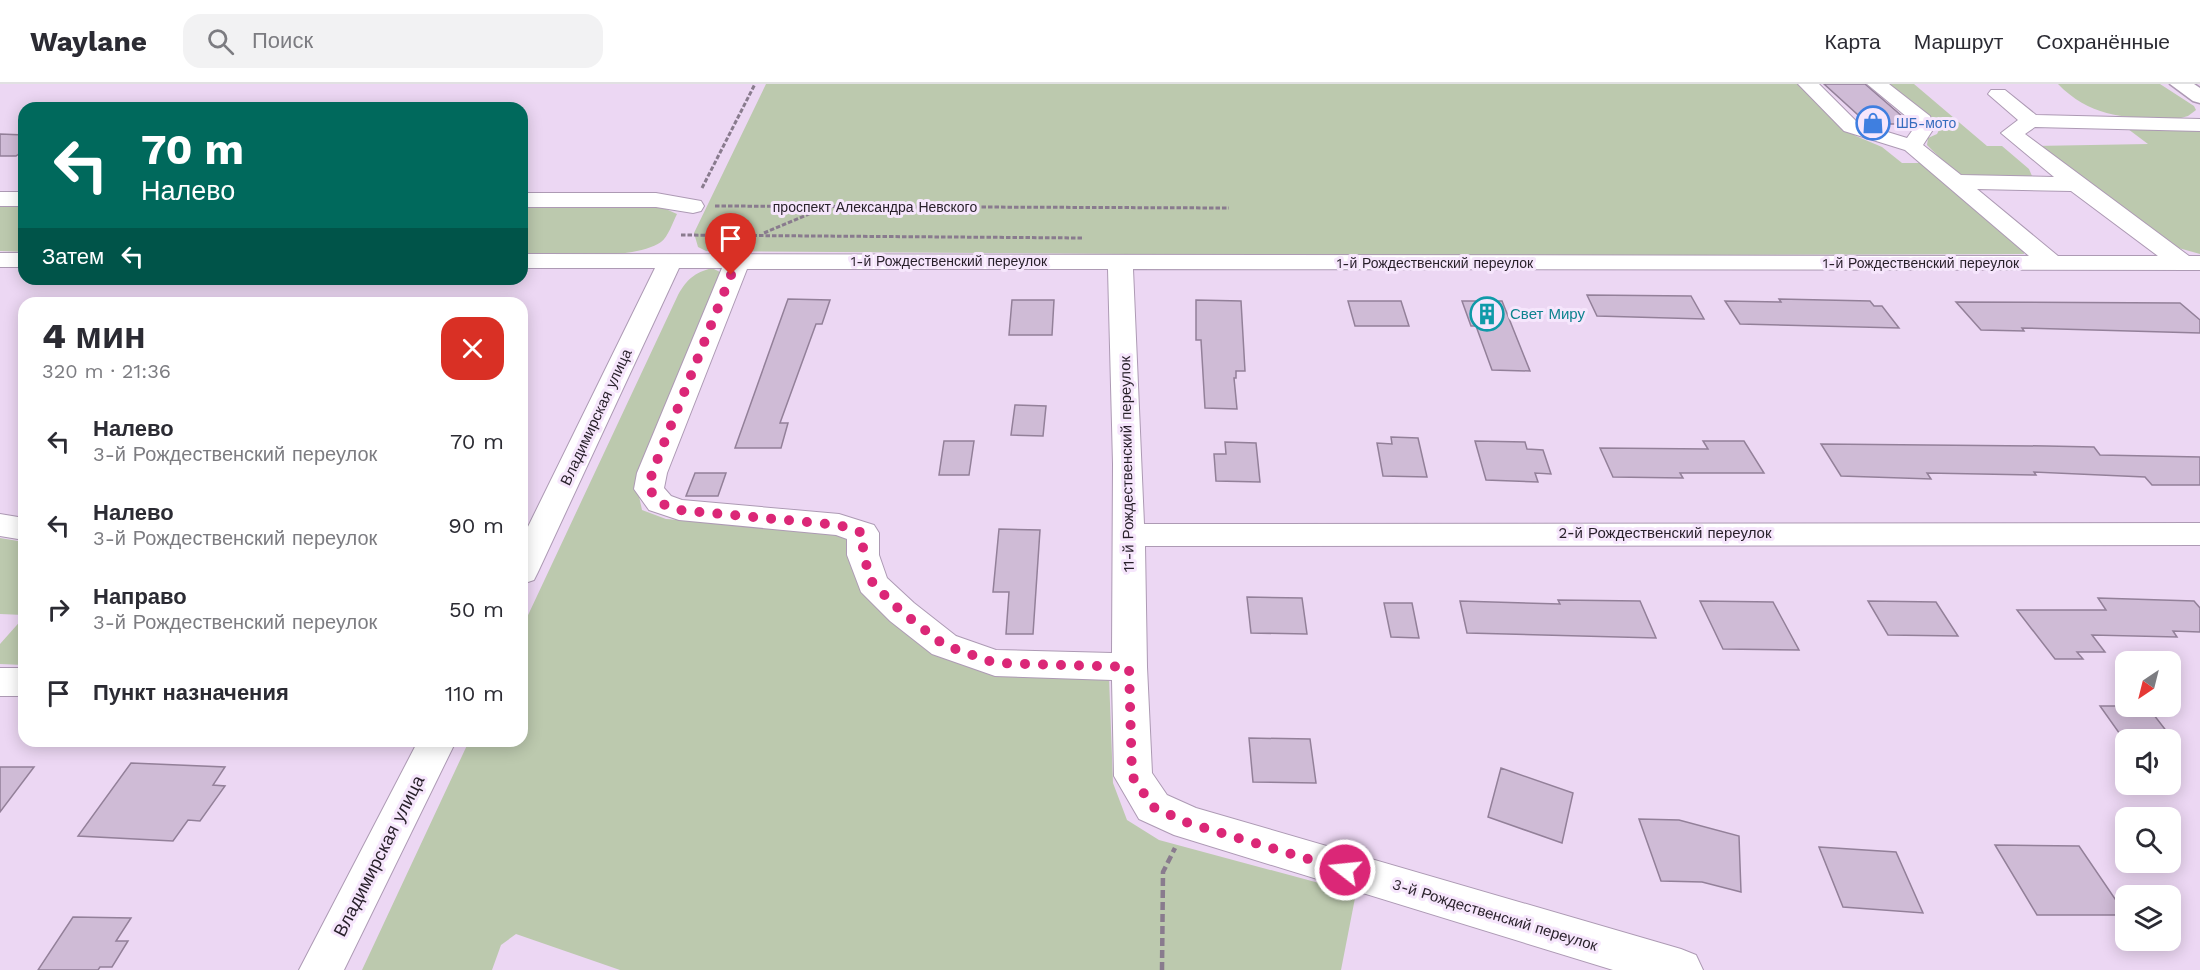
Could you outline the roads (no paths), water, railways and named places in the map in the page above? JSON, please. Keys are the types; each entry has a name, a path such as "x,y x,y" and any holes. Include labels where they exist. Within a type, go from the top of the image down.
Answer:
{"main road":[{"path":"2180,84 2200,97"}],"street":[{"path":"1808,84 1851,127 1912,146 2052,263"},
{"path":"1877,84 1923,120 1924,128 1912,146"},
{"path":"1991,88 2031,121"},
{"path":"2191,263 2076,184 2011,133 2031,121 2200,124"},
{"path":"1956,182 2076,184"},
{"path":"0,199 18,199"},
{"path":"528,200 656,200 693,206"},
{"path":"738,251 652,473 649,489 660,503 679,510 839,525 863,533 863,555 873,584 902,612 944,645 995,663 1129,667"},
{"name":"1-й Рождественский переулок","path":"528,261 670,262 738,251 1120,261 2191,263"},
{"path":"0,260 18,260"},
{"name":"11-й Рождественский переулок","path":"1120,261 1130,535 1129,667"},
{"name":"Владимирская улица","path":"528,551 670,262"},
{"path":"0,525 18,528"},
{"name":"2-й Рождественский переулок","path":"1130,535 1209,533 2200,534"},
{"name":"3-й Рождественский переулок","path":"1129,667 1132,776 1153,807 1188,823 1681,970"},
{"path":"0,682 18,682"},
{"name":"Владимирская улица","path":"321,970 434,747"}],"place":[{"name":"ШБ-мото","path":"1873,123"},
{"name":"Свет Миру","path":"1487,314"}]}
